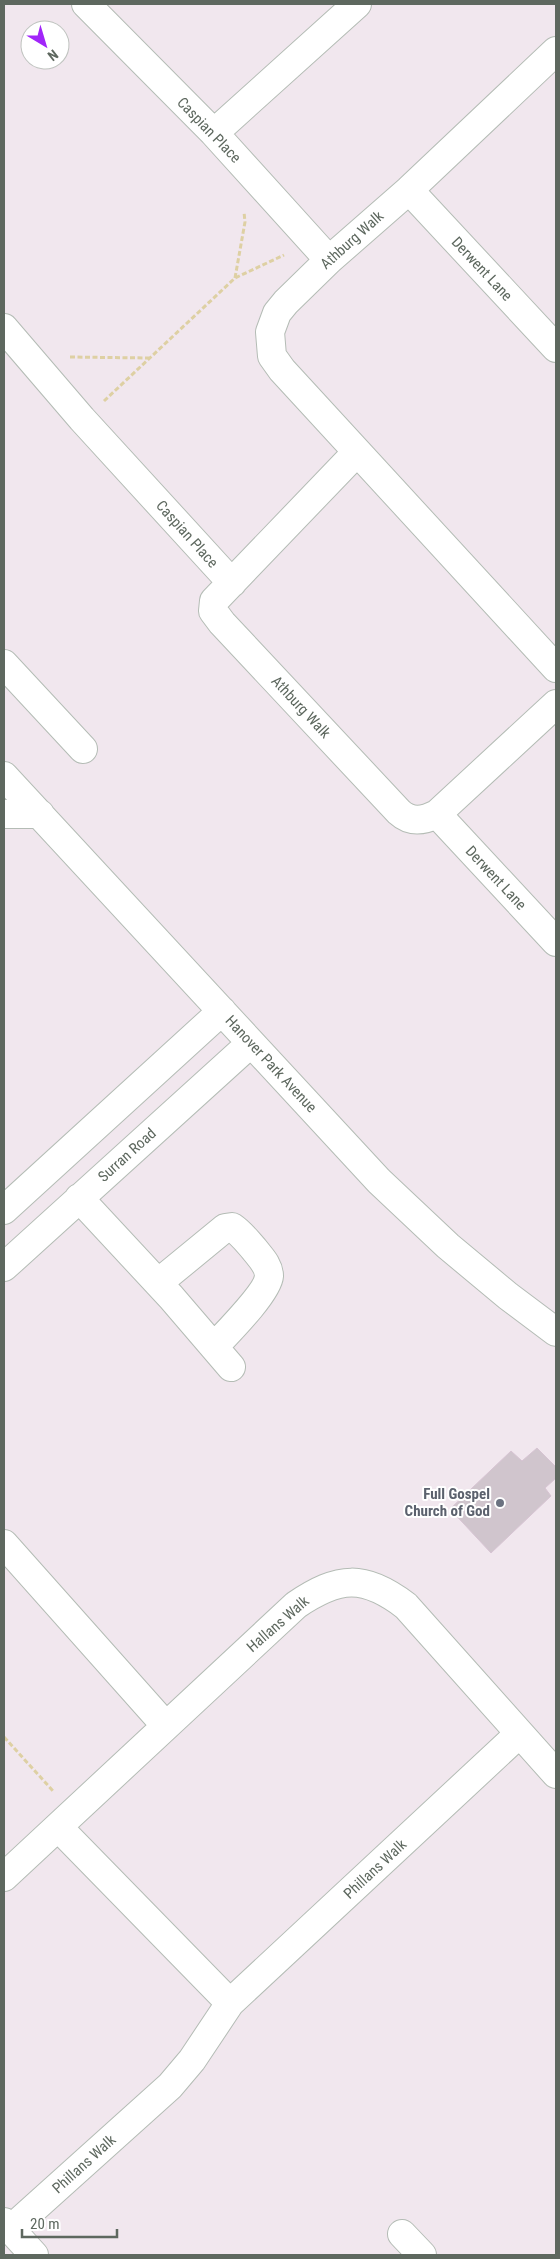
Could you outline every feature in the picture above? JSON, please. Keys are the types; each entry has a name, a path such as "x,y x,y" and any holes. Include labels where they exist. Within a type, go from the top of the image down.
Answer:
{"street":[{"name":"Caspian Place","path":"86,4 214,133 329,260"},
{"path":"214,133 357,4"},
{"name":"Athburg Walk","path":"556,51 409,190 329,260 277,313 270,332 272,356 282,370 556,668"},
{"name":"Derwent Lane","path":"409,190 556,348"},
{"name":"Caspian Place","path":"4,328 82,419 232,583"},
{"name":"Athburg Walk","path":"356,452 214,601 212,606 222,623 404,817 416,820 437,814"},
{"path":"4,664 83,749"},
{"path":"437,814 556,704"},
{"name":"Hanover Park Avenue","path":"4,776 379,1181 420,1221 483,1275 556,1332"},
{"path":"4,814 40,814"},
{"name":"Derwent Lane","path":"437,814 556,942"},
{"path":"4,1210 222,1011"},
{"name":"Surran Road","path":"4,1267 251,1043"},
{"path":"80,1198 158,1283 231,1367"},
{"path":"158,1283 225,1228 232,1227 239,1232 266,1264 269,1276 253,1304 214,1347"},
{"path":"4,1544 166,1726"},
{"name":"Hallans Walk","path":"4,1877 296,1605 316,1592 334,1584 353,1582 388,1592 406,1606 556,1774"},
{"name":"Phillans Walk","path":"7,2226 170,2086 192,2060 230,2003 520,1734"},
{"path":"66,1820 230,2003"},
{"path":"7,2226 34,2255"},
{"path":"402,2234 422,2255"}],"path":[{"path":"236,278 245,222 242,193 247,170"},
{"path":"82,419 236,278 292,252 310,238"},
{"path":"39,367 53,357 149,358"},
{"path":"4,1737 66,1820"}],"building":[{"name":"Full Gospel Church of God","path":"537,1448 556,1467 556,1478 545,1488 551,1496 491,1553 450,1509 511,1451 522,1461"}],"place":[{"name":"Full Gospel Church of God","path":"500,1503"}]}
